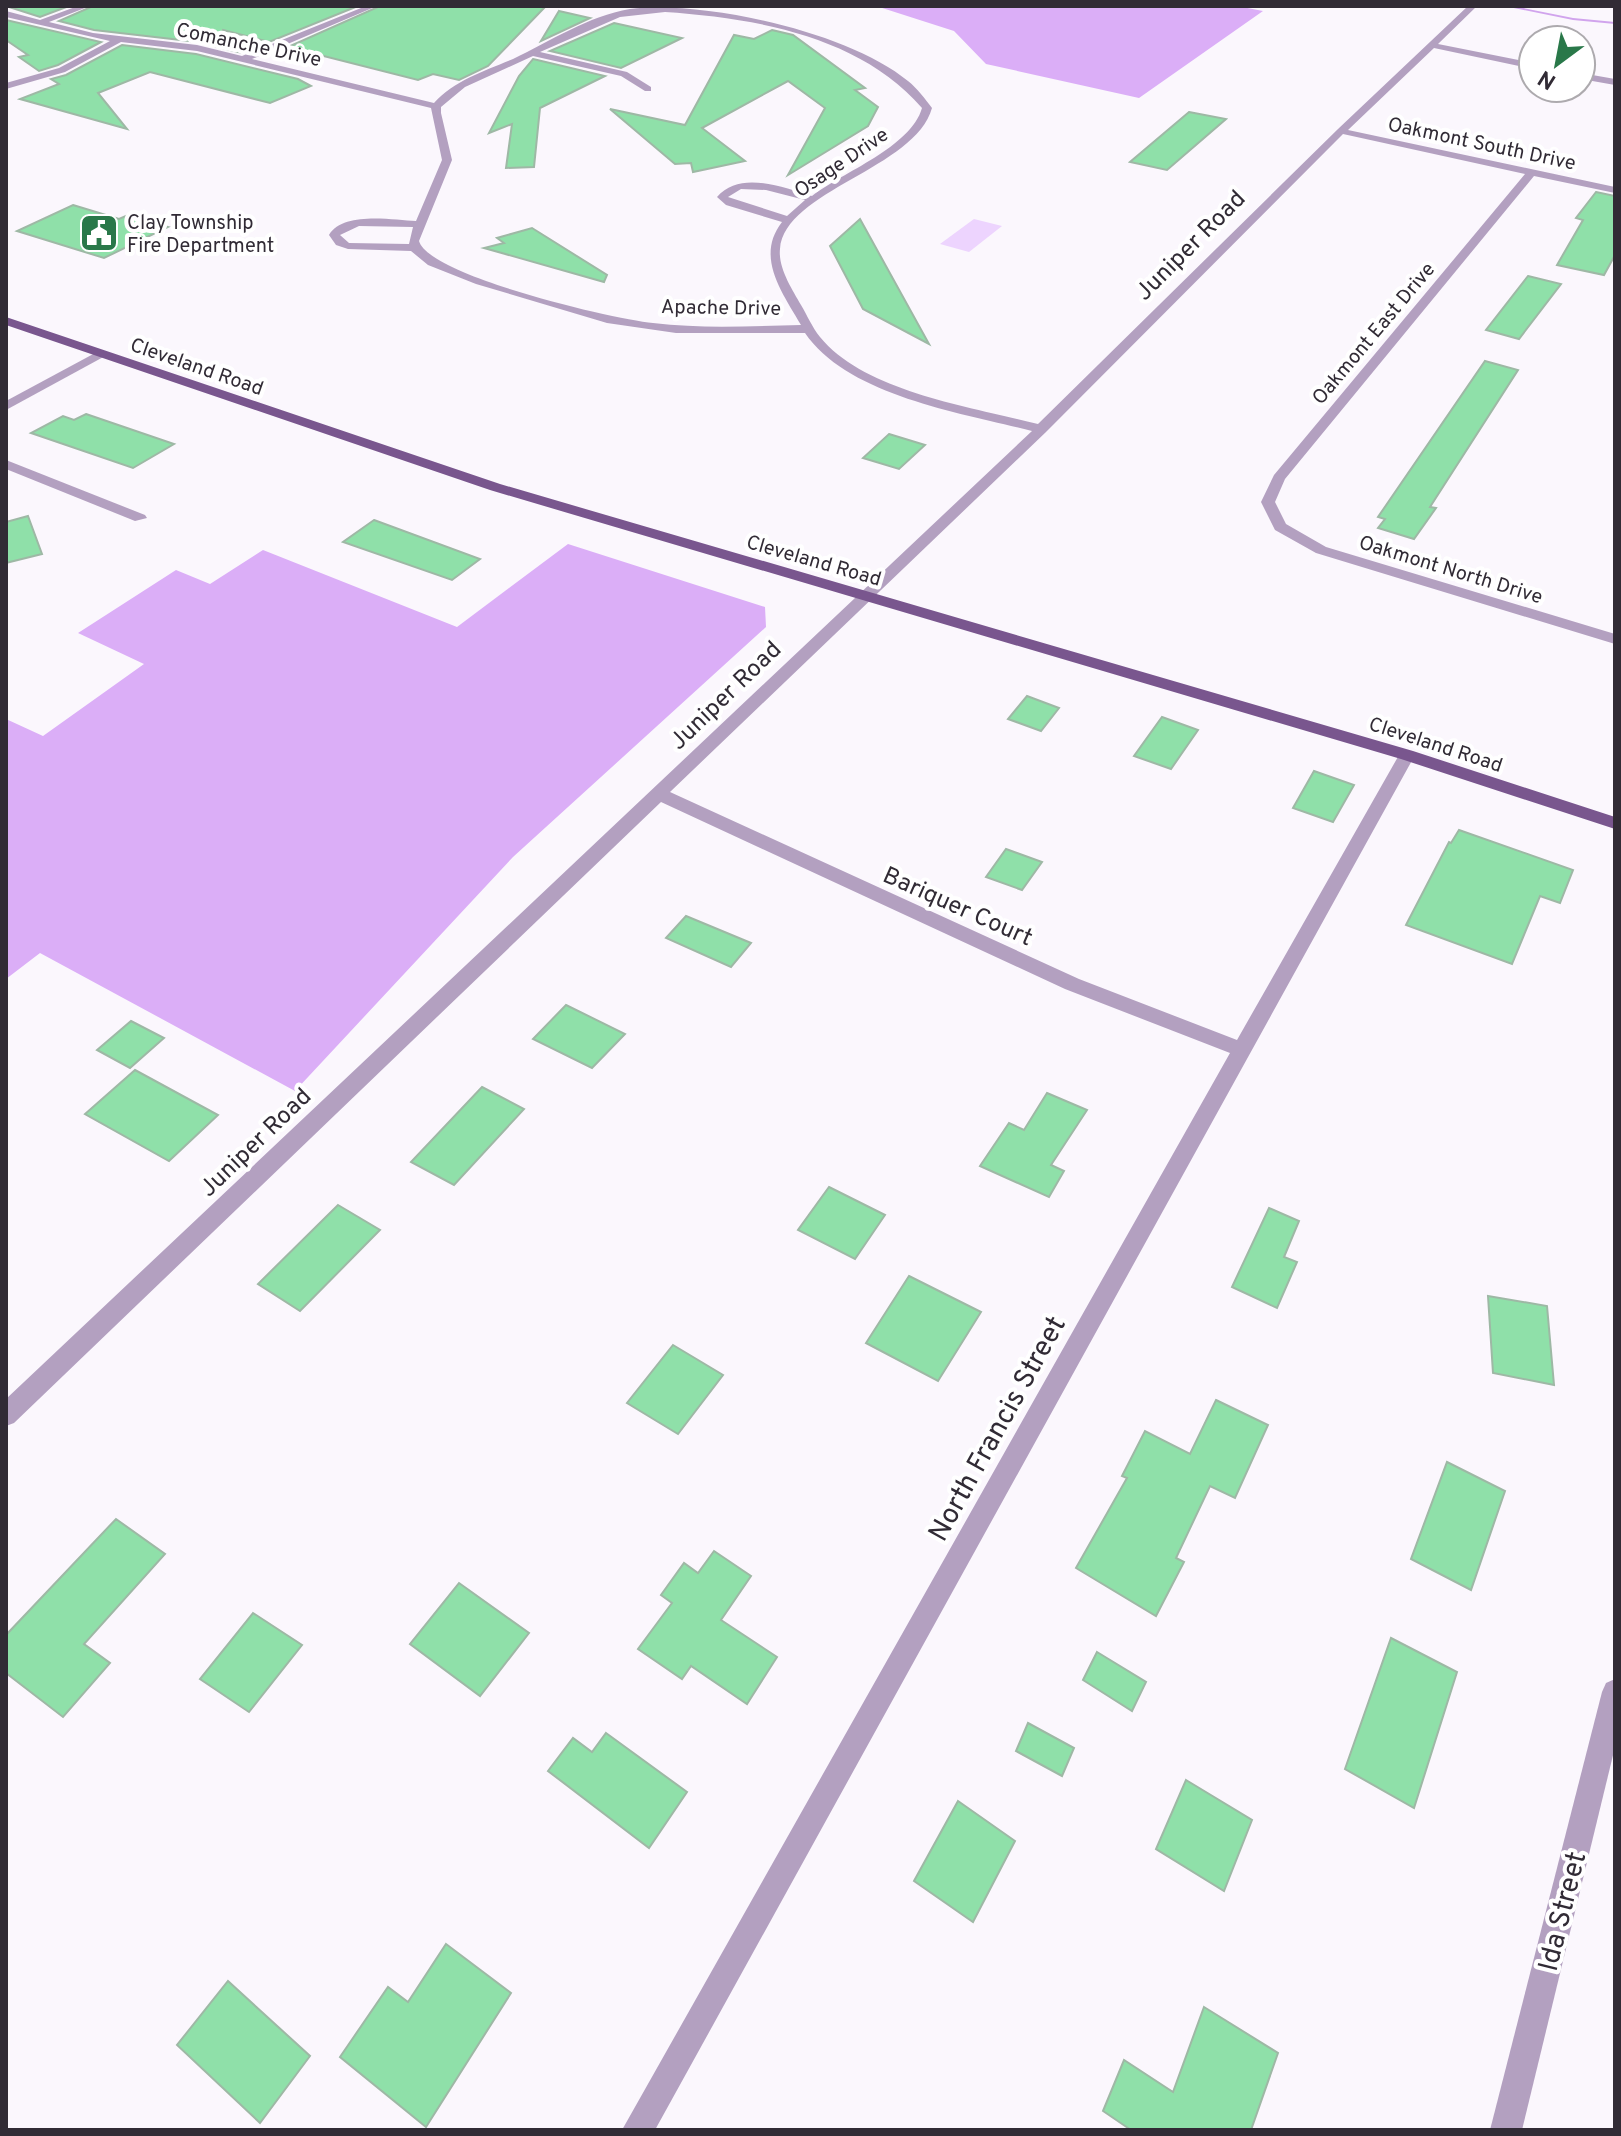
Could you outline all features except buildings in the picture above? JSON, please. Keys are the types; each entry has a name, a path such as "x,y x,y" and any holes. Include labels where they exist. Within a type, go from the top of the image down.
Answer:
{"main road":[{"name":"Cleveland Road","path":"6,321 495,487 1407,755 1615,823"}],"street":[{"path":"39,23 86,6"},
{"path":"243,59 373,6"},
{"name":"Juniper Road","path":"6,1415 1041,429 1341,131 1473,6"},
{"path":"420,224 358,223 342,227 334,235 335,240 348,246 414,248 420,224 447,160 448,148 435,114 436,106 461,86 610,17 661,7 687,8 742,18 754,12"},
{"name":"Comanche Drive","path":"6,14 118,40 188,47 436,106"},
{"name":"Osage Drive","path":"742,18 819,36 857,51 904,80 927,108 925,116 909,137 787,220 777,235 775,260 809,329"},
{"path":"6,86 62,70 118,40"},
{"path":"1432,45 1517,63"},
{"path":"533,53 624,74 648,89"},
{"name":"Oakmont South Drive","path":"1341,131 1615,190"},
{"name":"Oakmont East Drive","path":"1280,527 1268,502 1279,478 1532,172"},
{"path":"787,220 730,203 722,197 723,193 732,188 754,185 815,200"},
{"name":"Apache Drive","path":"414,248 432,263 456,273 631,324 686,329 809,329 829,353 870,378 1041,429"},
{"path":"6,406 101,355"},
{"path":"6,464 140,518"},
{"name":"Oakmont North Drive","path":"1280,527 1298,539 1355,561 1615,639"},
{"name":"North Francis Street","path":"638,2130 1407,755"},
{"name":"Bariquer Court","path":"659,794 1072,984 1242,1050"},
{"name":"Ida Street","path":"1506,2130 1615,1692"}],"shaded area":[{"path":"876,6 1237,6 1263,11 1139,98 986,64 954,31"},
{"path":"974,219 1002,226 969,252 940,244"},
{"path":"568,544 765,607 766,627 513,857 295,1091 40,953 6,979 6,719 43,736 144,664 78,633 176,570 210,584 263,550 457,627"}],"waterway":[{"path":"1506,6 1573,19 1615,23"}],"place":[{"name":"Clay Township Fire Department","path":"99,233"}]}
